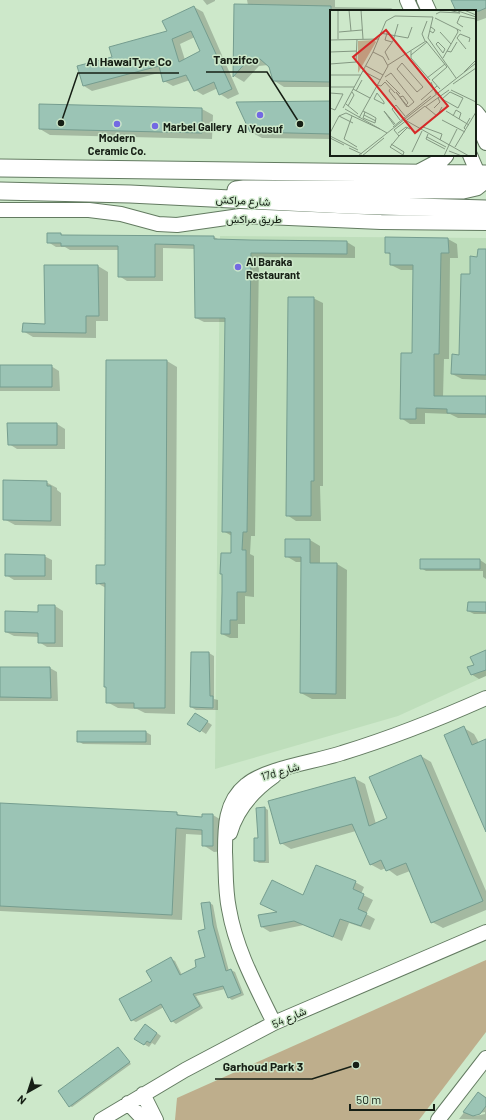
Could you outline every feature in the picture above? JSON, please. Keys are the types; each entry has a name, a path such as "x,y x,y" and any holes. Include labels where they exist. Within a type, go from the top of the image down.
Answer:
{"main road":[{"path":"476,114 486,127"},
{"path":"418,173 436,164 444,156"},
{"path":"0,168 418,173 483,180"},
{"path":"217,198 244,189 470,190 483,180"},
{"name":"شارع مراكش","path":"0,191 130,194 348,206 486,209"}],"street":[{"path":"407,0 412,10"},
{"path":"424,0 429,10"},
{"path":"476,119 486,143"},
{"path":"471,156 483,180"},
{"name":"طريق مراكش","path":"0,210 89,210 121,214 158,224 177,225 240,216 380,222 486,223"},
{"name":"17d شارع","path":"274,1023 242,956 234,932 226,883 226,819 230,806 237,794 253,779 264,774 341,754 392,737 486,698"},
{"name":"شارع 54","path":"101,1120 185,1070 274,1023 486,932"},
{"path":"438,1120 486,1058"},
{"path":"143,1094 156,1120"},
{"path":"128,1103 144,1120"}],"shaded area":[{"path":"220,236 486,238 486,676 398,716 215,769"},
{"path":"486,960 486,1032 419,1120 175,1120 177,1098"}],"building":[{"path":"451,0 486,0 486,8 479,11 456,10"},
{"path":"234,4 331,6 330,82 273,81 269,67 260,59 248,60 233,77"},
{"path":"194,6 232,89 219,95 214,82 194,91 186,75 163,82 159,66 83,86 77,66 112,57 109,47 167,31 162,21","holes":["191,31 200,51 179,62 172,39"]},
{"path":"330,101 330,134 250,132 236,102"},
{"path":"39,104 202,108 202,133 39,129"},
{"path":"47,233 61,233 61,235 214,236 214,239 347,241 347,254 251,253 247,532 243,532 242,550 246,550 246,592 237,592 237,620 230,620 230,634 221,634 222,574 220,574 221,553 231,553 231,532 222,532 225,318 195,318 194,245 155,244 155,277 118,277 118,246 61,246 61,243 47,243"},
{"path":"385,237 448,238 449,253 441,253 439,354 434,354 434,396 486,396 486,414 447,413 447,409 416,408 416,419 400,419 401,353 412,353 413,265 390,265 390,253 385,253"},
{"path":"478,249 486,249 486,375 451,374 452,354 459,355 461,274 470,274 470,256 477,257"},
{"path":"44,265 98,265 99,316 86,316 86,333 22,332 23,323 45,324"},
{"path":"288,297 314,297 314,481 311,481 311,516 286,516"},
{"path":"106,360 167,360 165,708 134,708 134,703 106,703 106,687 104,687 105,583 96,584 96,565 105,565"},
{"path":"0,365 52,365 52,387 0,387"},
{"path":"7,423 57,423 57,445 8,445"},
{"path":"3,480 47,481 47,486 51,486 51,521 3,520"},
{"path":"285,539 310,539 310,563 337,563 336,694 300,693 301,557 285,557"},
{"path":"5,554 45,555 45,576 5,576"},
{"path":"420,559 480,559 480,569 420,569"},
{"path":"468,602 486,602 486,612 467,611"},
{"path":"38,605 55,605 55,643 38,643 38,633 5,632 5,611 38,612"},
{"path":"486,650 486,670 471,675 467,667 474,665 470,657"},
{"path":"191,652 209,652 210,696 213,696 213,708 190,707"},
{"path":"0,667 50,667 51,698 0,697"},
{"path":"195,713 208,721 200,732 187,724"},
{"path":"464,726 472,745 486,739 486,832 444,735"},
{"path":"77,731 146,731 146,742 77,742"},
{"path":"421,755 483,901 431,923 406,863 386,871 381,860 370,865 352,824 280,844 268,801 355,777 369,826 387,818 369,777"},
{"path":"0,803 177,812 177,815 202,817 202,814 213,814 213,846 202,846 202,830 176,828 172,915 0,906"},
{"path":"265,807 265,861 254,861 254,838 258,838 256,808"},
{"path":"316,865 356,881 353,889 364,894 358,909 367,913 361,926 340,919 333,937 294,921 261,927 258,915 277,912 260,904 272,880 303,895"},
{"path":"210,902 213,925 226,971 231,969 241,993 228,998 223,986 193,994 200,1006 171,1022 161,1004 131,1021 119,999 152,981 146,971 171,957 180,975 196,967 195,960 205,957 198,931 205,929 201,903"},
{"path":"145,1024 157,1033 150,1043 147,1041 144,1045 134,1039"},
{"path":"118,1047 130,1062 69,1107 58,1091"},
{"path":"478,1092 486,1098 486,1106 480,1114 473,1116 463,1112"}],"place":[{"name":"Al Yousuf","path":"260,115"},
{"name":"Al HawaiTyre Co","path":"61,123"},
{"name":"Modern Ceramic Co.","path":"117,124"},
{"name":"Tanzifco","path":"300,124"},
{"name":"Marbel Gallery","path":"155,126"},
{"name":"Al Baraka Restaurant","path":"238,267"},
{"name":"Garhoud Park 3","path":"356,1065"}]}
